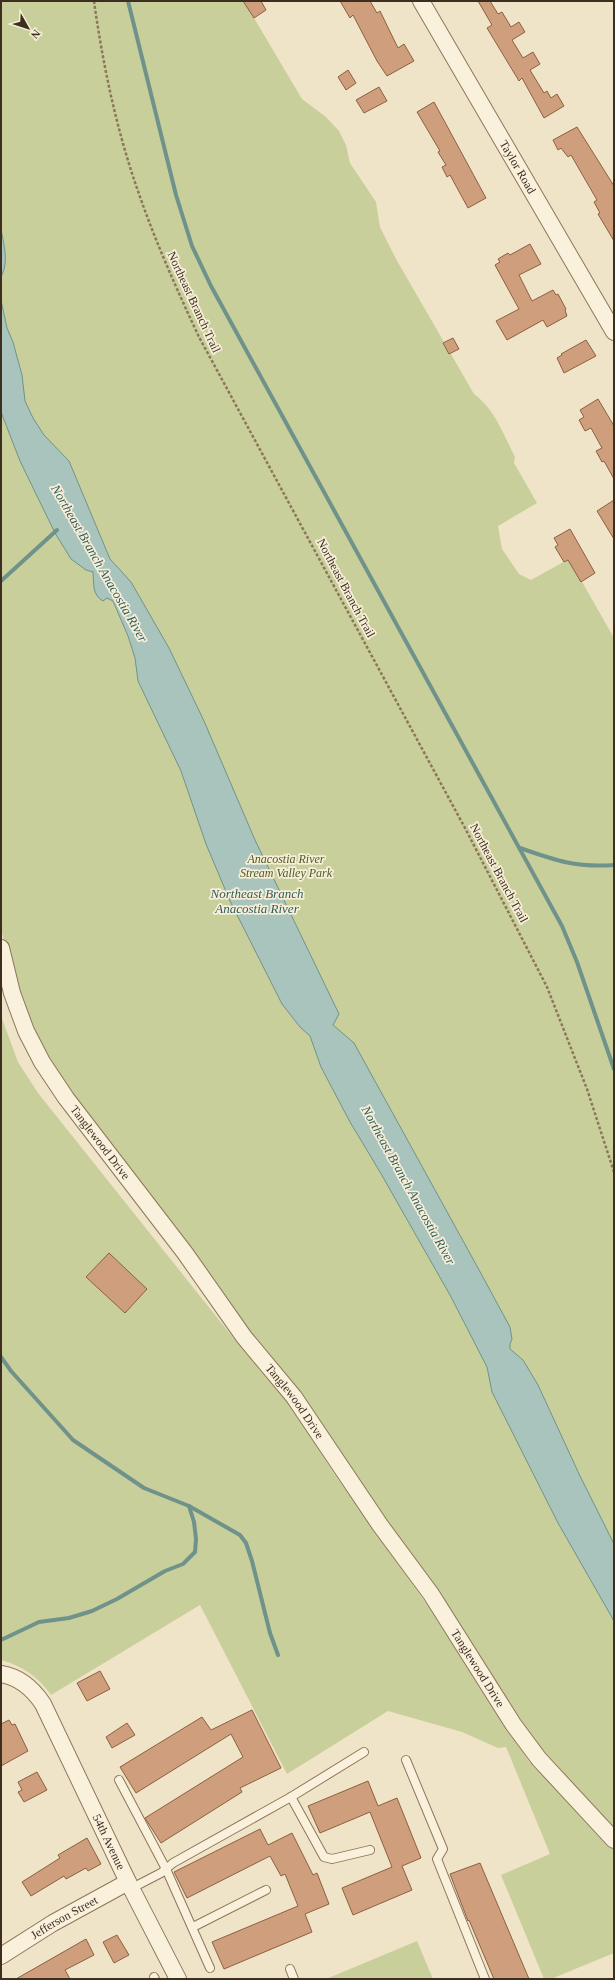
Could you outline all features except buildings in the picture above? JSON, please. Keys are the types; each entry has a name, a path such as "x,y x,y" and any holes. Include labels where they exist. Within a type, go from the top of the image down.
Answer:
{"street":[{"name":"Taylor Road","path":"421,1 614,332"},
{"name":"Tanglewood Drive","path":"1,948 12,993 26,1031 42,1062 66,1098 185,1253 244,1337 294,1397 380,1526 431,1594 513,1724 539,1759 614,1840"},
{"name":"54th Avenue","path":"1,1674 13,1677 25,1684 36,1693 43,1704 130,1885 178,1979"},
{"name":"Jefferson Street","path":"1,1956 53,1923 130,1885"}],"lane":[{"path":"130,1885 161,1874 173,1863 291,1796 364,1752"},
{"path":"406,1760 443,1849 437,1858 485,1979"},
{"path":"119,1780 166,1869 210,1968"},
{"path":"291,1796 324,1857 332,1859 370,1850"},
{"path":"193,1927 266,1890"},
{"path":"290,1969 294,1979"}],"path":[{"name":"Northeast Branch Trail","path":"94,1 100,44 124,144 141,200 157,244 178,292 206,350 469,835 543,980 588,1089 614,1172"}],"green space":[{"name":"Anacostia River Stream Valley Park","path":"1,1 244,1 302,99 326,117 339,131 346,145 350,163 376,202 380,227 396,259 474,394 488,407 498,423 515,457 514,463 537,503 498,526 502,549 519,574 531,580 569,559 614,638 614,1831 566,1782 525,1730 256,1342 60,1089 21,1007 1,929"},
{"path":"1,1016 18,1062 38,1093 239,1345 282,1393 335,1475 430,1609 528,1760 614,1849 614,1953 551,1979 544,1979 501,1875 550,1854 506,1747 498,1748 462,1732 388,1711 287,1774 200,1605 51,1695 41,1683 29,1673 16,1665 1,1660"},
{"path":"417,1941 433,1979 326,1979"}],"water":[{"path":"1,229 5,266 1,277"},
{"name":"Northeast Branch Anacostia River","path":"1,300 7,328 13,342 22,375 25,401 33,418 44,435 69,461 110,559 131,582 169,648 204,721 255,840 339,1014 333,1025 354,1043 510,1327 512,1339 510,1349 523,1360 538,1385 580,1476 614,1544 614,1621 558,1523 492,1392 487,1367 450,1295 350,1122 321,1067 310,1036 300,1027 282,1004 230,901 206,844 181,771 138,681 135,658 128,636 113,601 107,598 103,601 99,599 94,589 93,572 86,570 71,559 55,533 20,461 1,412"}],"waterway":[{"path":"128,1 176,195 192,246 211,286 562,926 577,962 614,1069"},
{"path":"1,581 57,530"},
{"path":"520,848 544,856 577,864 600,866 614,865"},
{"path":"1,1357 11,1371 73,1440 144,1488 189,1506 240,1535 246,1543 252,1561 270,1633 278,1655"},
{"path":"1,1640 39,1622 69,1618 92,1611 117,1599 165,1571 183,1564 195,1552 196,1539 194,1522 189,1506"}]}
